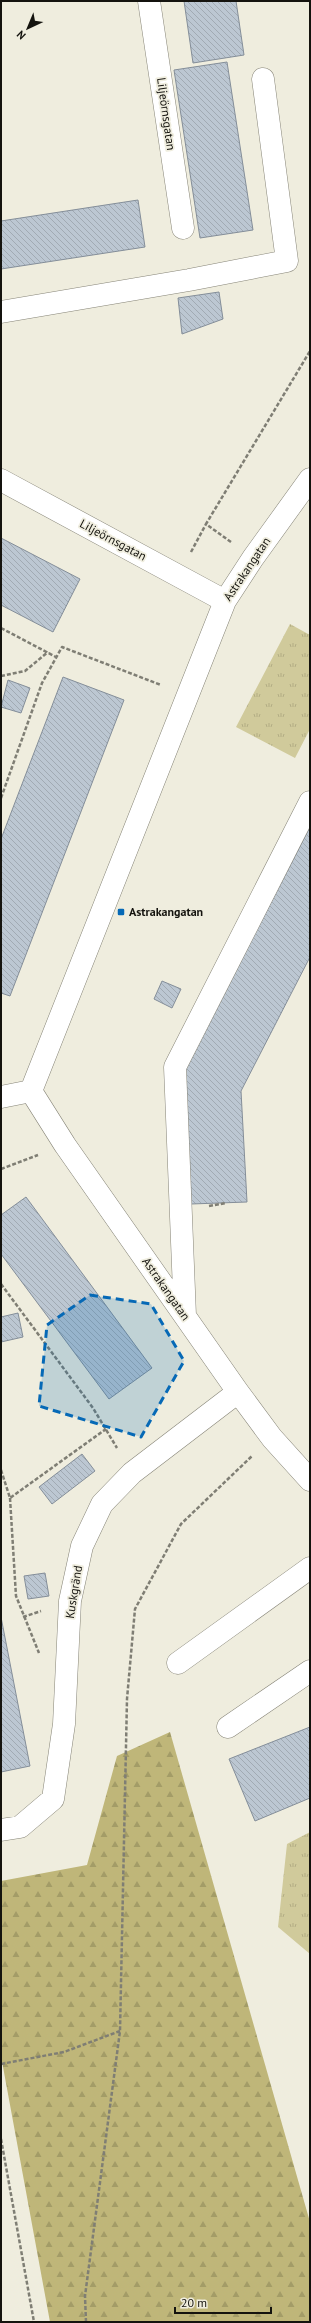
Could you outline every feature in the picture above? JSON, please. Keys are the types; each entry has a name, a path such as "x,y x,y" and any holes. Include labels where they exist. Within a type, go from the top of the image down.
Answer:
{"street":[{"name":"Liljeörnsgatan","path":"149,1 183,228"},
{"path":"1,312 189,280 288,261 263,79"},
{"name":"Astrakangatan","path":"310,479 253,558 225,601 31,1091 65,1145 238,1392 272,1438 310,1480"},
{"name":"Liljeörnsgatan","path":"1,480 225,601"},
{"path":"185,1316 175,1067 310,802"},
{"path":"1,1097 31,1091"},
{"name":"Kuskgränd","path":"1,1830 20,1827 53,1799 64,1724 70,1601 82,1546 102,1504 132,1473 238,1392"},
{"path":"178,1663 310,1568"},
{"path":"228,1727 310,1671"}],"path":[{"path":"253,558 206,524 310,351"},
{"path":"1,628 56,657"},
{"path":"1,798 42,684 62,647 188,695"},
{"path":"1,676 24,671 48,652"},
{"path":"1,1169 65,1145"},
{"path":"1,1284 93,1408 132,1473"},
{"path":"10,1498 106,1429"},
{"path":"86,2322 85,2296 120,2031 127,1699 135,1609 181,1524 272,1438"},
{"path":"1,1470 10,1498 16,1596 23,1617 42,1660"},
{"path":"1,2064 64,2052 120,2031"},
{"path":"1,2139 34,2322"}],"highlighted area":[{"path":"90,1295 151,1304 184,1361 141,1437 39,1406 47,1325"}],"green space":[{"path":"290,624 310,635 310,729 295,758 236,727"},
{"path":"170,1732 310,2222 310,2322 50,2322 1,2056 1,1881 87,1865 117,1756"},
{"path":"310,1832 310,1954 278,1927 287,1844"}],"building":[{"path":"184,1 236,1 244,55 193,63"},
{"path":"227,62 253,230 200,238 174,70"},
{"path":"138,200 145,247 1,269 1,221"},
{"path":"219,292 223,319 182,334 178,298"},
{"path":"1,538 80,579 53,632 1,605"},
{"path":"63,677 124,700 10,996 1,993 1,839"},
{"path":"8,680 30,688 21,713 1,707"},
{"path":"310,827 310,957 241,1091 247,1202 191,1204 184,1071"},
{"path":"162,981 181,989 172,1008 154,999"},
{"path":"26,1197 152,1368 109,1399 1,1254 1,1215"},
{"path":"18,1313 23,1337 1,1342 1,1317"},
{"path":"82,1454 95,1471 52,1504 39,1487"},
{"path":"45,1573 49,1596 28,1599 24,1576"},
{"path":"1,1617 30,1766 1,1772"},
{"path":"310,1727 310,1798 255,1821 229,1759"}],"place":[{"name":"Astrakangatan","path":"121,912"}]}
